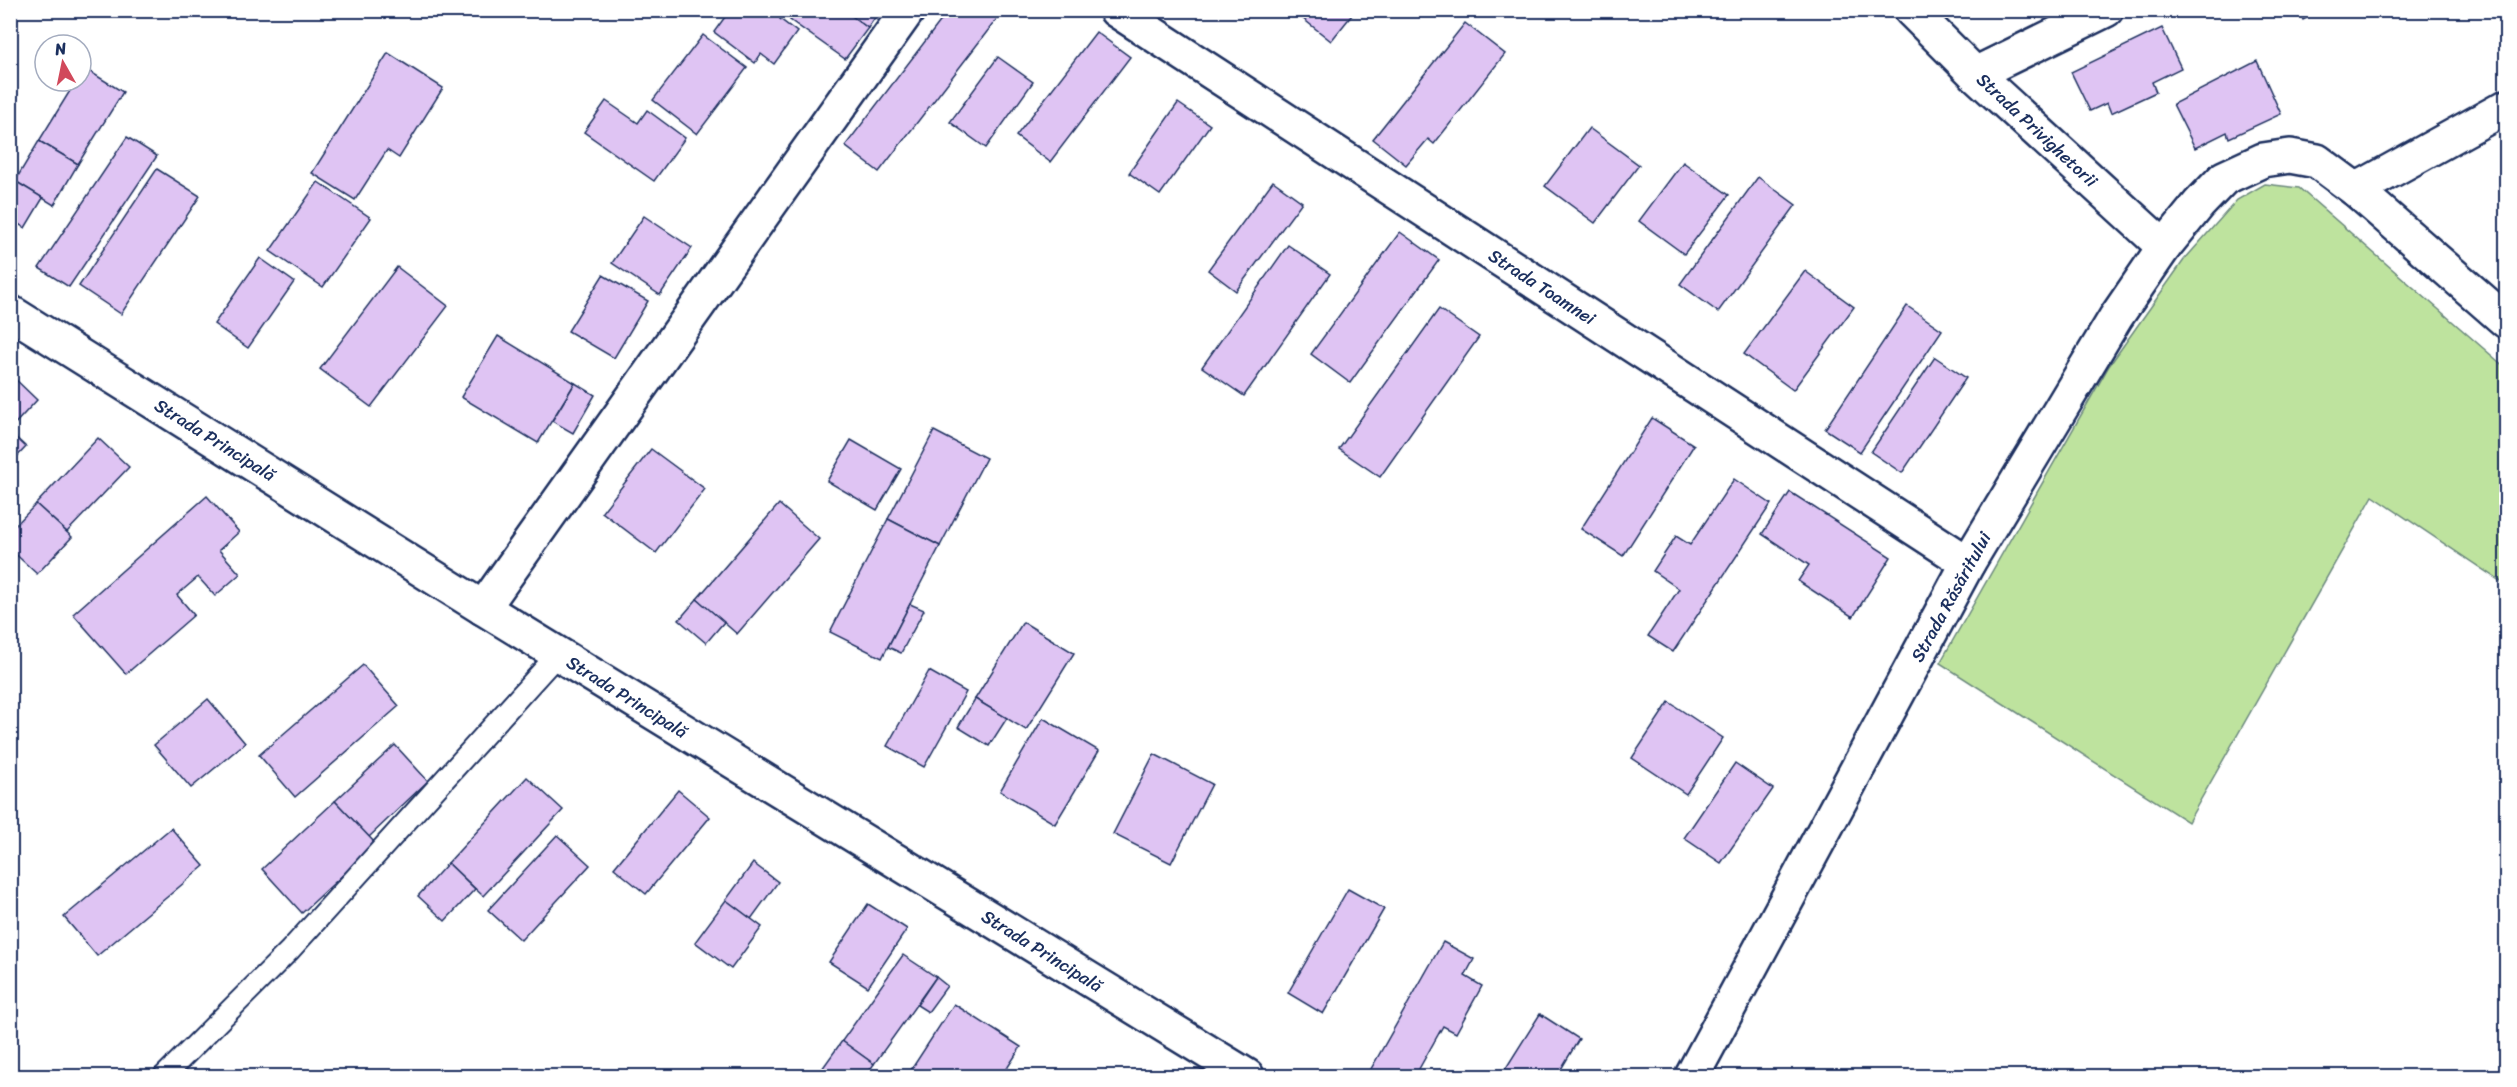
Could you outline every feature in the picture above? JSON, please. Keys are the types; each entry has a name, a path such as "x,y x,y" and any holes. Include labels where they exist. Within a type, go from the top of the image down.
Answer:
{"street":[{"path":"483,608 908,10"},
{"name":"Strada Toamnei","path":"1116,10 1968,562"},
{"name":"Strada Privighetorii","path":"1911,10 1975,74 2164,247"},
{"path":"1975,74 2106,10"},
{"path":"2356,190 2506,107"},
{"name":"Strada Răsăritului","path":"1692,1077 1968,562 2116,317 2164,247 2199,204 2224,178 2263,160 2290,156 2317,162 2356,190 2506,321"},
{"name":"Strada Principală","path":"10,312 483,608 1247,1077"}],"lane":[{"path":"164,1077 290,950 558,654"}],"green space":[{"path":"2265,184 2299,188 2506,368 2506,585 2373,496 2188,822 1940,663 2109,366 2184,260 2237,200"}],"building":[{"path":"730,10 786,10 780,19 797,32 774,64 761,54 755,63 714,32"},
{"path":"797,10 844,10 868,28 845,59 790,20"},
{"path":"844,10 880,10 868,28"},
{"path":"949,10 1003,11 879,172 845,146"},
{"path":"1292,10 1356,10 1331,41"},
{"path":"2299,10 2322,10 2303,20"},
{"path":"1465,23 1505,54 1434,144 1428,139 1406,165 1373,139"},
{"path":"2162,28 2181,68 2152,82 2156,92 2111,113 2107,103 2090,111 2071,72"},
{"path":"1096,32 1130,57 1050,162 1016,136"},
{"path":"703,35 747,68 697,134 653,100"},
{"path":"388,53 443,88 399,158 387,150 355,200 312,173"},
{"path":"998,57 1033,82 986,148 950,122"},
{"path":"2257,61 2281,114 2229,138 2227,132 2195,148 2173,104"},
{"path":"93,74 123,92 78,164 39,141 69,93 93,93"},
{"path":"606,101 638,123 647,110 685,138 654,181 584,132"},
{"path":"1178,103 1210,125 1160,195 1129,173"},
{"path":"1589,128 1639,165 1595,223 1545,186"},
{"path":"127,137 157,156 69,287 39,268"},
{"path":"39,141 78,164 54,205 15,181"},
{"path":"1683,162 1729,195 1684,254 1639,221"},
{"path":"157,169 200,196 121,314 79,286"},
{"path":"1758,177 1796,205 1718,312 1680,284"},
{"path":"15,181 43,198 25,228 10,219 10,188"},
{"path":"1273,181 1302,202 1236,291 1208,270"},
{"path":"318,182 371,218 323,287 270,251"},
{"path":"644,216 692,248 660,295 612,263"},
{"path":"1400,232 1439,260 1350,383 1311,354"},
{"path":"1288,245 1330,274 1244,396 1202,367"},
{"path":"260,258 294,282 248,348 214,324"},
{"path":"397,267 448,306 371,407 320,369"},
{"path":"1805,271 1854,307 1793,390 1744,354"},
{"path":"603,275 648,301 614,358 568,331"},
{"path":"1907,306 1942,330 1860,452 1825,429"},
{"path":"1439,309 1479,337 1380,477 1339,449"},
{"path":"498,336 575,383 538,443 461,397"},
{"path":"1935,357 1966,378 1902,473 1871,452"},
{"path":"10,374 37,400 10,429"},
{"path":"575,383 595,395 573,433 552,421"},
{"path":"1652,418 1694,445 1623,556 1581,529"},
{"path":"934,431 986,458 940,546 888,519"},
{"path":"10,432 26,447 10,464"},
{"path":"98,438 129,467 67,532 36,504"},
{"path":"851,440 901,469 877,510 827,481"},
{"path":"651,449 705,489 656,553 602,512"},
{"path":"1734,479 1771,504 1673,652 1648,636 1679,589 1653,571 1676,536 1690,545"},
{"path":"1790,492 1891,557 1853,617 1798,581 1809,565 1762,534"},
{"path":"207,496 239,532 219,550 240,574 215,596 198,577 177,595 194,615 126,674 73,614"},
{"path":"36,504 72,537 37,574 10,549 10,531"},
{"path":"779,504 819,539 737,634 697,599"},
{"path":"888,519 940,546 882,658 830,632"},
{"path":"697,599 724,622 706,643 679,620"},
{"path":"910,604 924,610 901,653 888,647"},
{"path":"1023,622 1074,653 1026,730 975,699"},
{"path":"363,665 399,706 295,797 259,755"},
{"path":"929,671 966,692 924,767 887,746"},
{"path":"208,699 245,743 191,788 154,745"},
{"path":"975,699 1007,718 989,746 958,727"},
{"path":"1669,702 1723,738 1686,794 1632,758"},
{"path":"1043,718 1099,751 1055,824 1000,791"},
{"path":"395,745 428,781 369,837 335,801"},
{"path":"1154,754 1212,784 1171,863 1113,834"},
{"path":"1735,763 1773,789 1721,863 1684,838"},
{"path":"527,777 563,810 483,896 448,863"},
{"path":"678,790 710,817 646,894 614,868"},
{"path":"335,801 376,844 302,913 262,869"},
{"path":"171,828 204,866 97,956 64,917"},
{"path":"557,835 590,865 521,940 488,910"},
{"path":"448,863 475,889 445,921 418,896"},
{"path":"753,863 778,882 751,919 726,900"},
{"path":"1348,889 1384,909 1323,1014 1288,993"},
{"path":"726,900 762,927 731,969 695,942"},
{"path":"868,904 907,929 868,987 829,962"},
{"path":"1443,942 1474,959 1465,976 1482,986 1456,1033 1443,1026 1415,1076 1367,1076"},
{"path":"903,955 936,977 874,1064 842,1041"},
{"path":"936,977 947,986 928,1012 917,1005"},
{"path":"954,1004 1021,1047 1002,1076 907,1076"},
{"path":"1540,1014 1579,1039 1557,1076 1501,1076"},
{"path":"842,1041 874,1064 866,1076 817,1076"}]}
